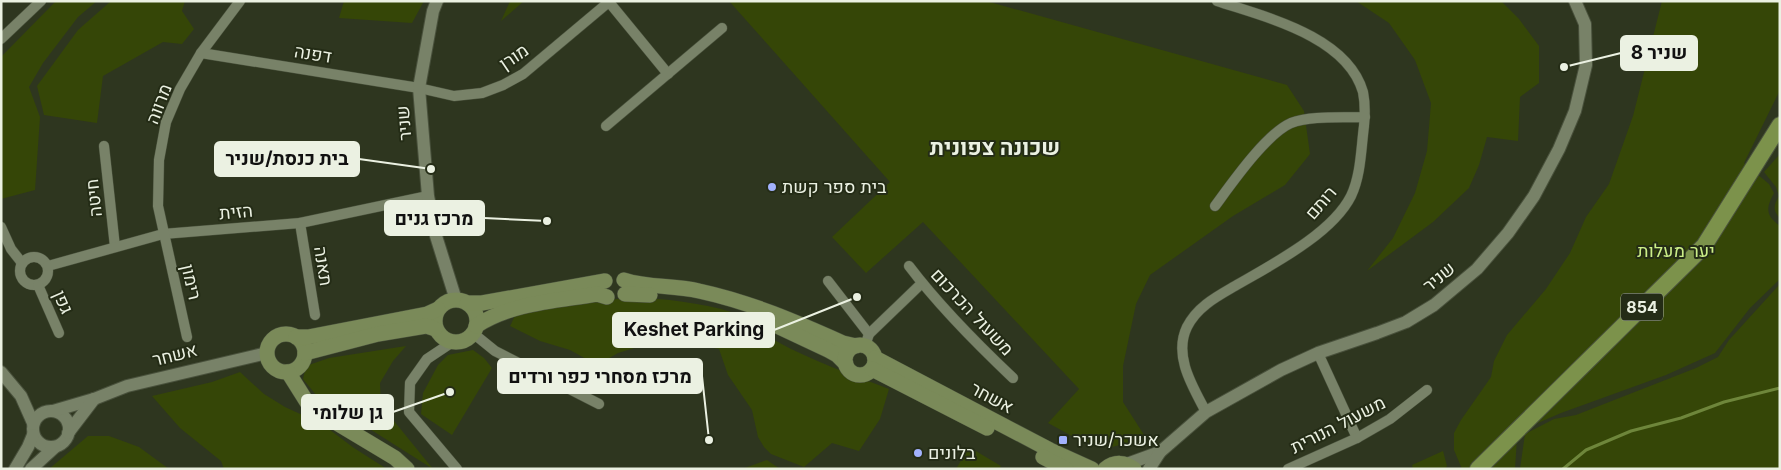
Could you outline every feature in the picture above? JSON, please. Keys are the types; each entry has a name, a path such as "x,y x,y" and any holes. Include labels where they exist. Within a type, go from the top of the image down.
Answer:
{"main road":[{"name":"854","path":"1478,469 1704,246 1780,125"},
{"path":"296,337 303,344 305,354 302,364 288,372 276,369 268,360 268,348 274,338 285,334 296,337 308,337 427,314 449,301 482,303 605,281 611,276 615,276 624,287 639,293 694,300 764,320 837,355 851,372 860,375 865,375 868,351 849,351 846,355 846,364"},
{"path":"605,281 603,290 607,297"},
{"name":"אשחר","path":"624,287 639,285 697,290 758,307 843,343 868,351 1050,450 1092,469"},
{"path":"438,309 434,321 439,335 451,343 460,343 468,340 486,320 521,307 597,294 615,299 624,287"},
{"path":"461,302 476,313 475,330"},
{"path":"305,354 378,334 426,326 435,328"},
{"name":"אשחר","path":"868,351 1066,469"},
{"path":"288,372 310,407 395,458 407,469"},
{"path":"1105,469 1113,464 1130,466"}],"street":[{"path":"1,39 41,1"},
{"name":"מרווה","path":"163,234 158,206 159,160 166,122 180,89 202,53 240,1"},
{"name":"שניר","path":"437,1 433,11 419,88 428,196 436,236 461,302"},
{"name":"רותם","path":"1206,412 1186,374 1182,351 1186,329 1196,313 1210,301 1272,265 1308,241 1336,217 1350,197 1359,173 1365,117 1363,93 1357,78 1332,49 1313,36 1291,26 1217,1"},
{"name":"שניר","path":"1130,466 1160,452 1206,412 1281,370 1318,353 1406,322 1434,305 1477,269 1508,234 1534,196 1559,149 1575,111 1586,65 1585,24 1576,1"},
{"path":"610,2 668,74"},
{"name":"מורן","path":"419,88 454,96 482,93 503,84 523,74 610,2"},
{"path":"606,126 722,28"},
{"name":"דפנה","path":"202,53 419,88"},
{"path":"1215,206 1254,155 1273,136 1290,123 1310,119 1365,117"},
{"name":"חיטה","path":"104,146 115,246"},
{"name":"הזית","path":"48,266 163,234 300,223 428,196"},
{"name":"תאנה","path":"300,223 314,315"},
{"path":"1,227 11,250 22,263"},
{"name":"רימון","path":"163,234 187,337"},
{"path":"36,256 45,261 48,266 47,277 38,285 30,285 22,278 20,270 22,263 30,257 36,256"},
{"name":"משעול הכרכום","path":"908,266 978,346 1013,378"},
{"path":"828,281 868,351 922,283"},
{"name":"גפן","path":"38,285 59,333"},
{"path":"475,330 496,352 599,404"},
{"path":"451,343 427,359 410,383 409,412 457,469"},
{"name":"אשחר","path":"50,411 127,386 267,353"},
{"path":"1318,353 1356,438"},
{"path":"1,372 22,396 50,411"},
{"name":"משעול הנורית","path":"1288,469 1356,438 1390,419 1427,390"},
{"path":"22,396 33,429 40,443 50,447 55,446"},
{"path":"31,469 41,457 55,446 64,442 68,433 94,398"},
{"path":"15,469 28,447 40,413 59,412 68,423 68,433"},
{"name":"שניר","path":"1149,469 1160,452"}],"green space":[{"path":"56,1 97,1 78,17 43,63 29,87 40,117 35,190 1,199 1,57"},
{"path":"111,1 185,1 182,11 194,29 182,44 163,42 103,76 97,123 44,115 37,86 78,30"},
{"path":"344,1 424,1 412,23 339,18"},
{"path":"510,1 524,1 501,21"},
{"path":"729,1 986,1 1287,85 1304,111 1310,154 1285,185 1233,216 1150,275 1136,304 1123,366 1123,402 1146,438 1112,447 1083,442 1048,423 1079,389 923,222 866,273 832,237 890,182"},
{"path":"1356,1 1501,1 1519,19 1539,46 1539,83 1520,97 1518,141 1487,137 1479,165 1469,188 1433,222 1367,271 1393,238 1415,193 1427,151 1431,103 1415,60 1389,23"},
{"name":"יער מעלות","path":"1662,1 1780,1 1780,90 1744,163 1769,184 1774,193 1769,203 1768,211 1769,215 1780,226 1780,279 1750,308 1715,353 1666,375 1561,413 1515,433 1517,438 1515,469 1462,469 1454,450 1454,433 1491,377 1494,361 1507,335 1546,289 1570,253 1586,217 1609,184 1633,116"},
{"path":"1780,154 1780,218 1775,210 1779,196 1776,187 1764,172"},
{"path":"1780,284 1780,469 1520,469 1525,434 1554,419 1576,415 1696,368 1718,357 1729,340"},
{"path":"646,298 695,304 743,316 772,338 804,355 889,389 880,419 859,451 832,443 804,467 771,454 764,447 758,437 752,410 728,375 719,349 670,339 639,328 641,346 618,353 597,365 570,350 540,341 510,326 516,315 538,307 578,302"},
{"path":"406,346 393,361 380,383 381,405 433,469 335,407 321,401 303,379 306,366 329,358"},
{"path":"473,350 484,358 492,368 452,435 421,414 423,393 438,365 448,355"},
{"path":"240,372 264,394 285,407 322,424 354,448 387,469 224,469 221,461 180,428 152,396 212,382"},
{"path":"88,436 109,436 139,447 169,469 49,469"},
{"path":"969,447 1001,466 999,469 956,469"},
{"path":"1443,451 1447,466 1445,469 1413,469 1412,465"},
{"path":"767,460 780,469 742,469"}],"waterway":[{"path":"1563,469 1586,450 1631,431 1681,418 1724,402 1780,388"}],"place":[{"name":"שניר 8","path":"1564,67"},
{"name":"בית כנסת/שניר","path":"431,169"},
{"name":"בית ספר קשת","path":"772,187"},
{"name":"מרכז גנים","path":"547,221"},
{"name":"Keshet Parking","path":"857,297"},
{"name":"גן שלומי","path":"450,392"},
{"name":"מרכז מסחרי כפר ורדים","path":"709,440"},
{"name":"אשכר/שניר","path":"1063,440"},
{"name":"בלונים","path":"918,453"}],"district":[{"name":"שכונה צפונית","path":"995,147"}]}
